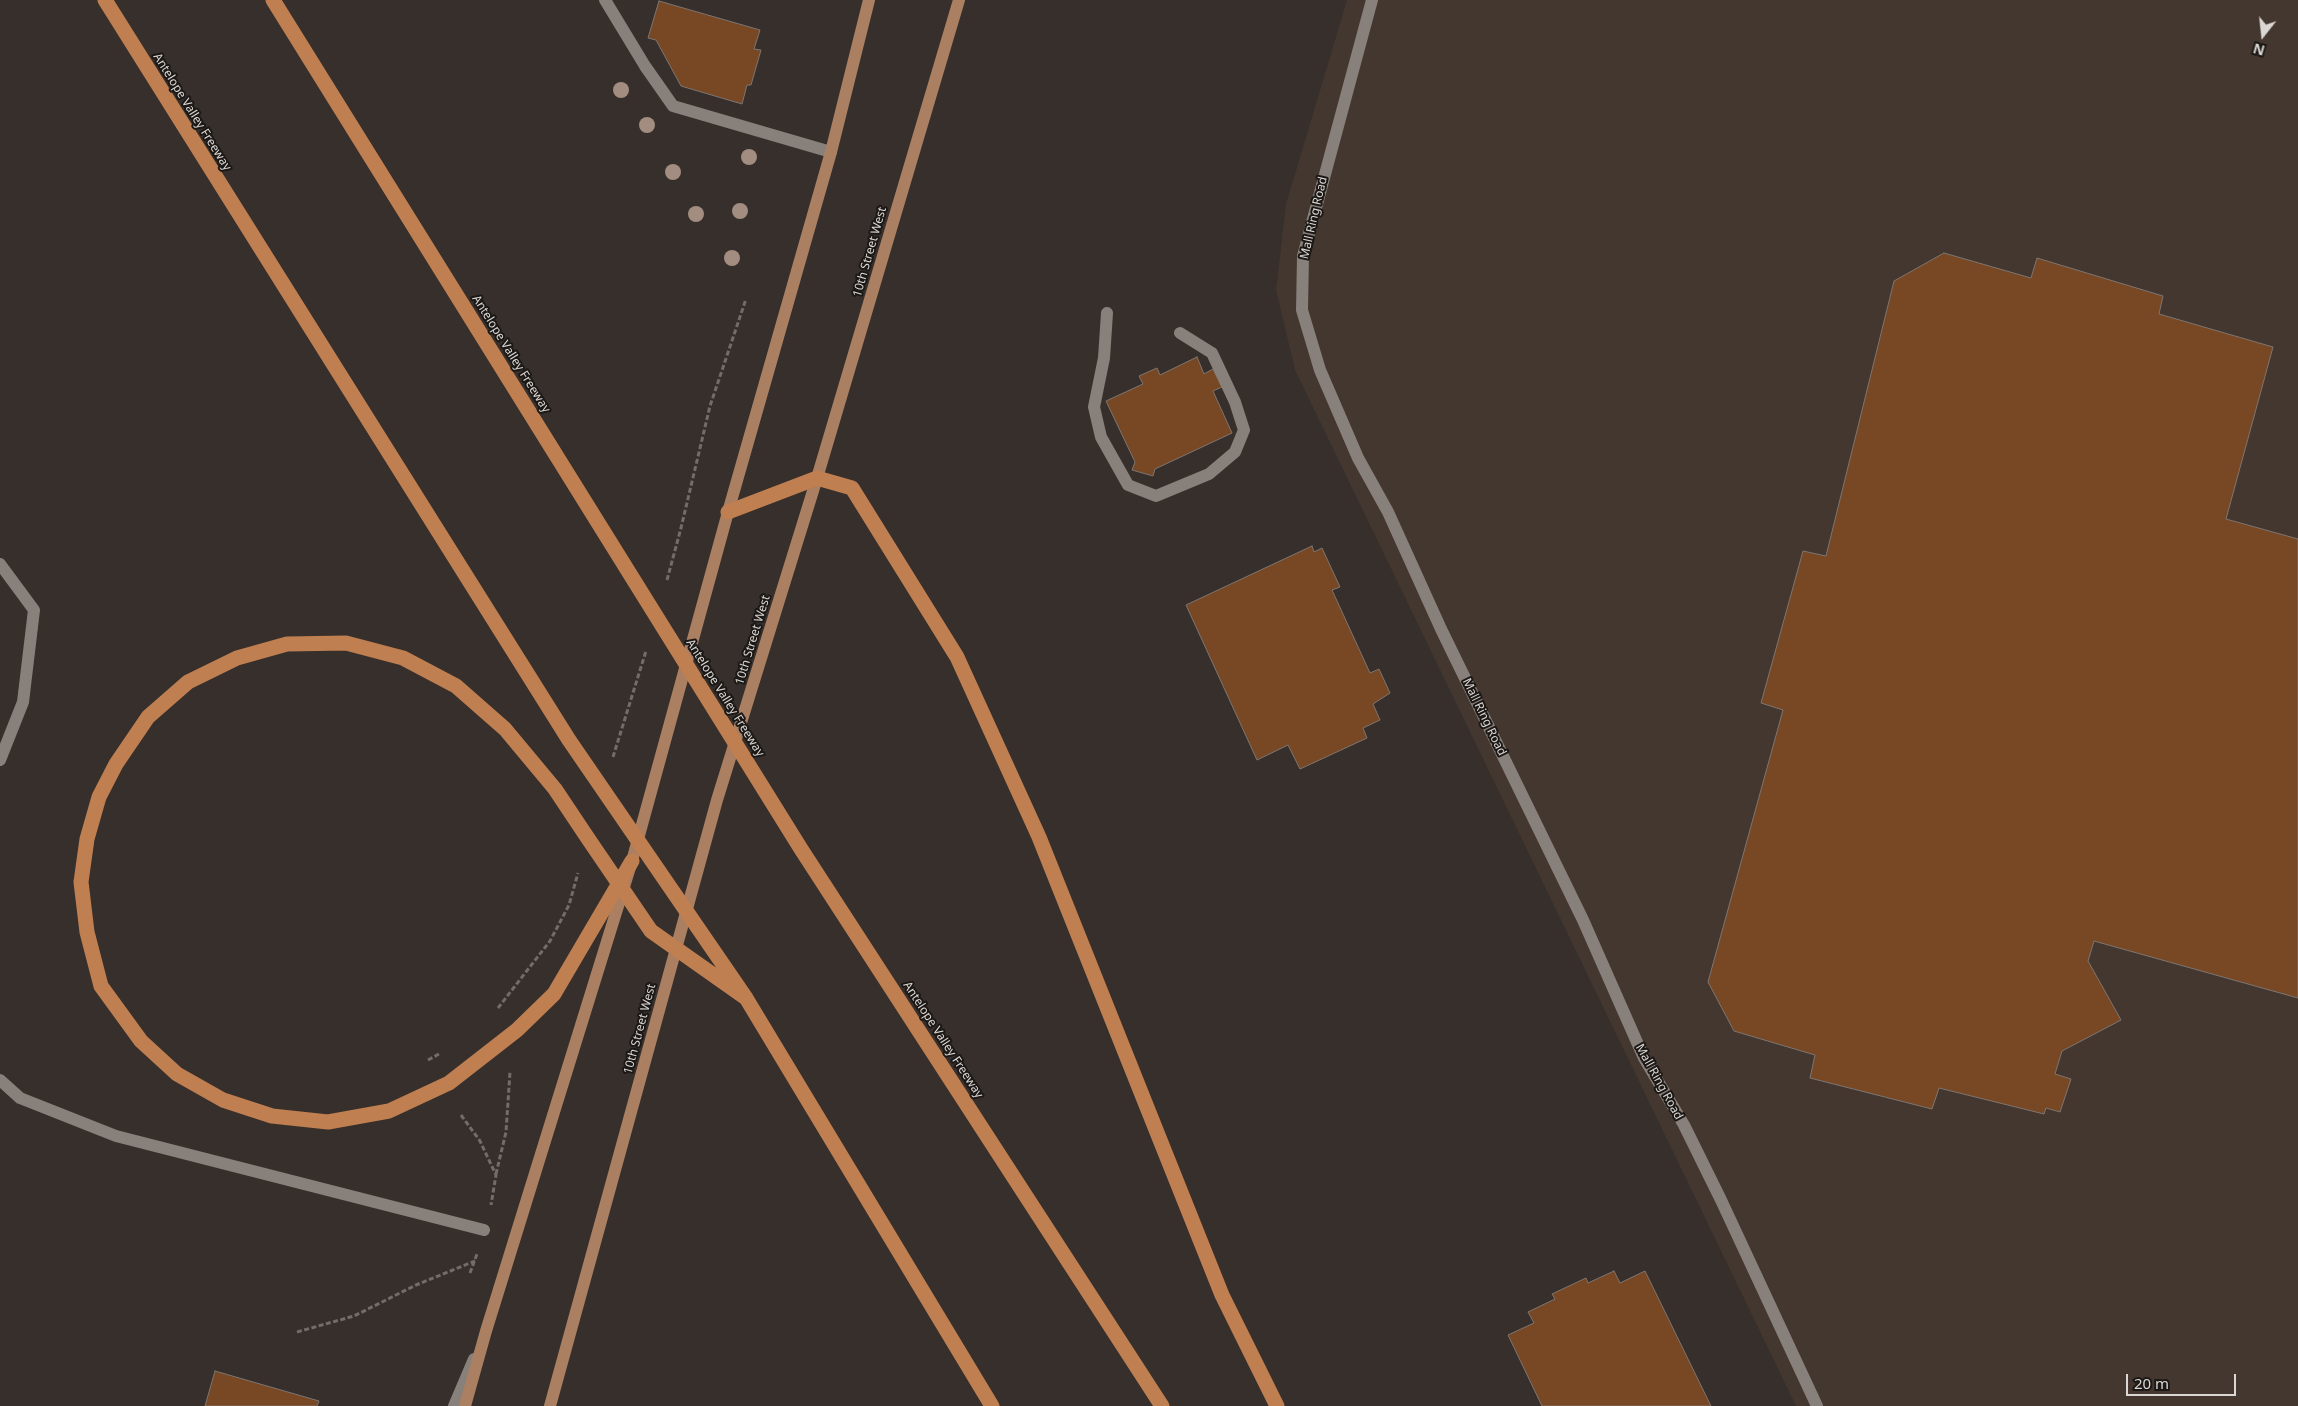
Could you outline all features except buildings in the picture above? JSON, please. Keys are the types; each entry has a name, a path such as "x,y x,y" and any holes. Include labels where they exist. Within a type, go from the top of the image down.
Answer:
{"highway":[{"name":"Antelope Valley Freeway","path":"105,0 569,740 746,998 992,1406"},
{"name":"Antelope Valley Freeway","path":"273,0 801,849 1162,1406"},
{"path":"728,512 818,478 852,488 957,657 1039,838 1222,1296 1277,1406"},
{"path":"632,860 554,994 517,1030 449,1083 389,1111 328,1122 272,1116 223,1100 177,1074 140,1040 101,986 87,932 81,882 87,839 99,797 116,764 148,717 188,682 237,658 287,644 346,643 404,658 456,686 505,729 555,789 587,837 651,931 746,998"}],"main road":[{"path":"465,1406 486,1331 632,860 728,512 831,152 869,0"},
{"name":"10th Street West","path":"550,1406 717,800 818,478 959,0"}],"lane":[{"path":"606,0 645,66 673,106 831,152"},
{"name":"Mall Ring Road","path":"1372,0 1302,256 1302,310 1320,370 1358,458 1388,512 1442,629 1575,904 1644,1058 1684,1125 1817,1406"},
{"path":"1107,313 1104,358 1094,406 1101,437 1128,485 1156,496 1209,474 1235,452 1244,430 1235,402 1212,353 1180,334"},
{"path":"0,564 34,610 24,702 0,760"},
{"path":"0,1080 20,1098 116,1136 484,1230"},
{"path":"454,1406 486,1331"}],"path":[{"path":"602,788 625,721 682,528 710,406 746,299"},
{"path":"492,1015 550,941 569,905 587,837"},
{"path":"428,1060 444,1051"},
{"path":"470,1273 489,1216 506,1132 510,1072"},
{"path":"461,1115 480,1141 496,1175"},
{"path":"297,1332 354,1316 416,1285 475,1261"}],"shaded area":[{"path":"1347,0 2298,0 2298,1406 1796,1406 1295,370 1276,290 1286,204"}]}
